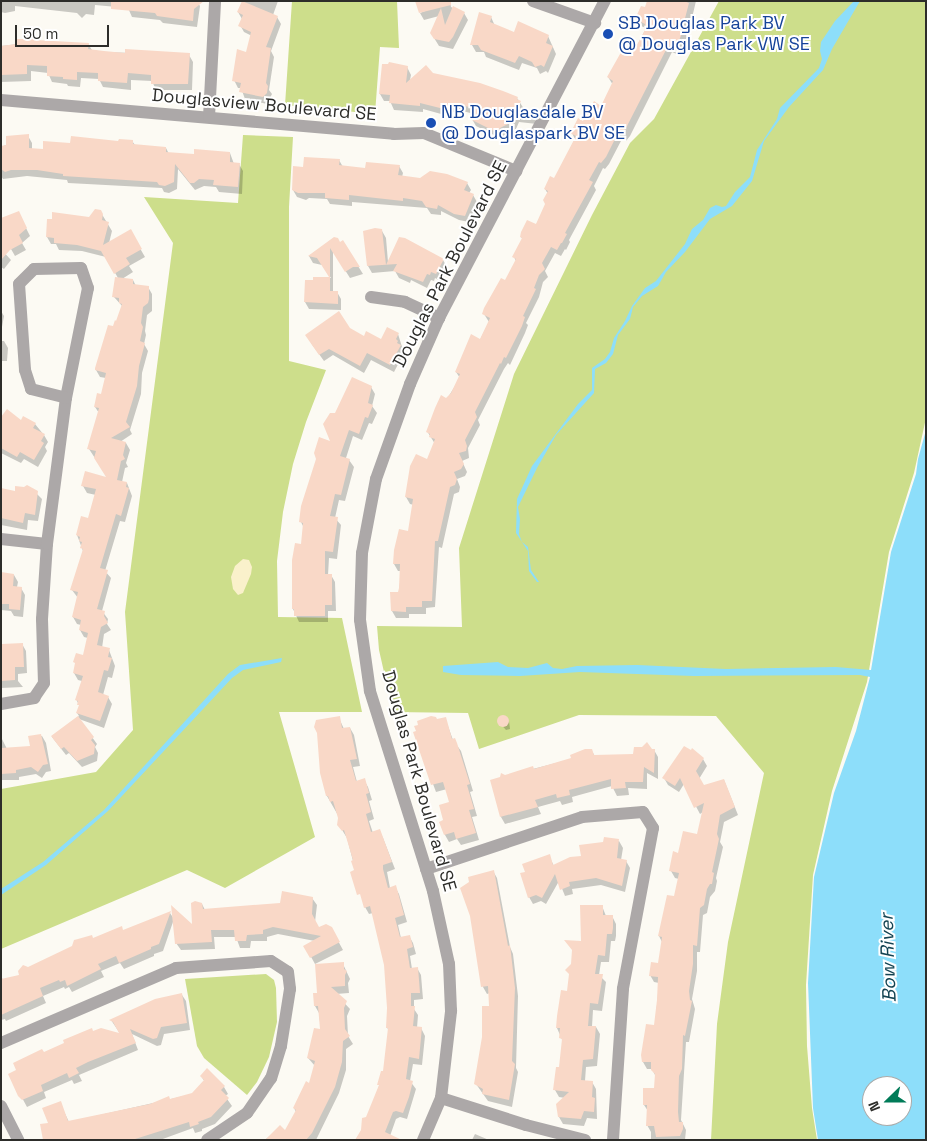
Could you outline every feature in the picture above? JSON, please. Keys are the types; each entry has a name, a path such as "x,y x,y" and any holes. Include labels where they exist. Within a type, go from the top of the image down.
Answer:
{"street":[{"path":"209,117 215,1"},
{"path":"533,1 595,23"},
{"name":"Douglas Park Boulevard SE","path":"423,1140 440,1098 452,1011 449,964 441,920 370,691 360,620 362,553 376,479 410,384 439,318 605,1"},
{"name":"Douglasview Boulevard SE","path":"1,100 394,134 424,133 516,171"},
{"path":"1,704 34,698 44,683 42,619 47,544 66,398 88,288 81,268 34,269 19,284 25,370 31,390 66,398"},
{"path":"371,297 405,302 439,318"},
{"path":"1,539 47,544"},
{"path":"426,869 582,817 644,812 653,828 623,989 613,1140"},
{"path":"1,1043 176,968 271,962 288,972 290,989 282,1046 271,1078 246,1113 207,1140"},
{"path":"440,1098 526,1125 585,1140"},
{"path":"1,1106 18,1140"}],"green space":[{"path":"292,1 397,1 399,48 380,47 375,114 285,105"},
{"path":"719,1 926,1 926,418 914,473 889,552 867,682 832,791 813,875 806,985 807,1046 812,1108 817,1140 711,1140 717,1024 728,942 764,773 716,716 579,715 479,749 468,713 393,712 379,650 377,626 462,627 459,548 514,374 592,215 630,143 654,119"},
{"path":"243,135 293,137 289,207 289,361 326,370 306,422 293,464 283,512 277,561 278,617 342,618 362,712 279,712 315,837 225,888 187,870 1,949 1,789 96,772 133,730 125,612 173,243 144,197 238,203"},
{"path":"266,974 274,980 276,988 277,1022 269,1057 257,1082 247,1095 204,1058 197,1046 185,979"}],"sand":[{"path":"243,559 249,560 252,567 243,593 238,595 233,589 231,577 235,566"}],"water":[{"path":"854,1 860,1 832,49 823,70 789,107 764,141 752,181 732,206 710,219 685,252 666,272 658,286 642,296 633,307 630,319 618,335 613,354 606,363 595,369 594,393 556,435 518,507 520,519 519,534 522,542 516,533 517,499 532,466 578,404 592,390 592,368 605,359 610,352 614,338 632,306 645,288 656,281 685,244 692,229 703,220 710,208 716,205 726,206 735,192 750,177 757,150 777,119 780,108 819,68 822,59 820,51 821,42 835,21"},
{"name":"Bow River","path":"926,430 926,1140 818,1140 813,1108 808,983 814,877 834,793 856,731 870,677 860,675 694,676 580,672 520,676 461,675 443,672 443,666 498,662 508,667 528,668 547,663 553,668 562,669 577,666 637,665 726,669 836,667 871,670 891,552 916,474"},
{"path":"522,542 528,547 531,570 539,582 529,571 528,551"},
{"path":"282,658 281,662 243,670 232,678 108,811 46,865 1,895 1,889 43,862 104,810 228,674 240,665"}],"building":[{"path":"111,1 204,1 194,9 193,21 157,16 155,13 111,9"},
{"path":"242,1 278,16 266,47 271,48 266,83 268,86 267,93 263,97 239,92 241,83 232,81 237,49 246,52 251,32 238,26 243,15 237,12"},
{"path":"415,1 451,1 451,5 419,13"},
{"path":"647,1 684,1 689,3 683,26 685,27 675,49 668,46 626,128 621,134 618,133 606,157 601,163 599,162 589,180 593,182 565,233 567,234 562,243 557,250 551,247 542,263 545,269 539,275 534,288 536,289 523,316 525,317 522,326 506,358 504,357 500,363 475,412 477,417 465,440 466,451 459,453 464,464 461,469 454,472 457,479 455,485 450,487 438,541 435,541 432,601 422,601 422,607 406,607 406,612 391,611 390,592 398,592 399,588 400,564 393,564 394,550 399,529 408,531 413,499 405,497 410,466 416,454 427,459 435,439 429,437 430,434 426,432 441,395 446,398 451,393 460,374 455,372 471,334 480,339 490,318 482,314 484,308 501,278 505,280 516,259 512,257 522,238 520,237 521,232 527,220 536,224 545,204 543,200 548,191 544,189 550,176 554,178 576,136 570,133 578,118 583,121 594,101 601,106 613,81 607,77 624,47 633,52 644,32 645,24 635,19 641,6 645,7"},
{"path":"453,6 465,12 453,37 449,42 434,39 430,33 441,8 445,25"},
{"path":"479,12 492,16 490,22 514,32 518,21 549,35 546,43 553,46 544,67 541,65 535,67 532,62 519,56 515,63 481,50 478,45 470,45"},
{"path":"28,34 36,40 89,43 88,49 104,51 125,53 125,49 190,53 188,84 151,84 151,75 128,73 127,83 98,81 98,73 77,72 77,80 63,79 63,77 47,76 47,66 27,65 27,74 1,75 1,46 16,44 16,39 23,39"},
{"path":"389,62 408,66 406,83 426,65 433,73 480,83 518,97 517,99 521,101 518,108 535,117 515,116 512,122 500,128 498,133 470,119 475,108 454,104 449,105 448,110 420,103 420,106 389,103 390,95 379,94 382,64 388,64"},
{"path":"29,134 29,148 43,149 43,141 70,143 71,136 118,141 119,139 133,140 133,144 166,147 166,152 194,154 194,149 230,152 230,162 240,163 238,187 213,185 214,180 199,179 194,183 190,183 175,164 174,182 165,186 159,185 157,182 63,176 63,174 37,170 11,170 5,172 1,169 1,146 6,145 6,136"},
{"path":"304,157 340,159 339,165 365,168 366,162 400,165 398,175 420,178 430,171 447,174 468,182 464,190 474,194 465,216 454,214 438,205 437,209 426,207 422,201 403,198 403,201 349,195 349,200 325,198 325,193 298,193 292,190 293,166 303,167"},
{"path":"95,209 101,210 103,214 102,220 109,222 103,245 131,229 142,249 126,258 130,264 114,274 101,251 77,245 54,243 54,238 46,237 47,219 52,219 52,212 89,217"},
{"path":"19,211 27,228 19,235 23,243 10,250 1,260 1,218"},
{"path":"375,228 382,229 386,265 367,266 363,231"},
{"path":"334,237 338,238 340,242 343,240 360,267 353,267 345,272 330,248 330,291 338,291 338,304 304,302 305,280 313,280 313,277 329,277 317,258 308,256"},
{"path":"399,237 405,238 444,259 436,274 431,272 430,275 427,274 423,282 393,271 397,264 386,265"},
{"path":"115,277 133,279 133,284 149,286 149,299 148,303 143,307 141,323 143,327 140,341 145,343 139,366 137,386 126,422 130,427 111,438 126,442 123,455 125,459 121,461 117,480 127,482 126,487 129,488 121,516 116,514 100,568 108,570 97,609 105,611 104,616 108,623 101,627 97,645 110,648 108,657 112,658 108,671 104,670 98,692 109,696 100,721 76,713 79,705 77,705 78,701 75,700 83,676 73,673 75,663 73,662 76,653 83,655 88,633 79,630 81,620 72,617 78,592 70,590 83,549 80,548 82,542 79,541 80,537 76,535 81,516 88,518 96,489 81,486 85,471 106,477 94,458 96,451 87,449 99,408 94,407 97,393 101,394 106,373 95,370 95,368 108,325 113,326 122,304 119,303 119,298 112,297"},
{"path":"339,311 350,328 364,336 366,331 381,339 387,327 399,333 396,339 397,343 401,345 390,365 367,353 360,366 329,349 319,355 305,335"},
{"path":"352,377 372,386 368,403 373,405 368,418 365,417 359,434 349,430 340,456 350,459 341,495 335,494 330,516 338,517 333,552 325,551 325,574 332,574 332,605 325,605 325,616 294,616 294,609 292,609 292,560 295,543 301,544 303,523 299,522 301,506 316,459 314,453 319,437 330,441 323,424 330,413 335,413"},
{"path":"7,409 21,420 23,416 36,423 33,428 45,434 41,441 44,443 34,460 20,452 17,457 1,448 1,417"},
{"path":"27,485 38,491 35,515 25,513 23,523 1,518 1,488 15,491 15,486 24,487"},
{"path":"1,572 14,574 13,586 22,587 20,610 9,609 9,604 1,604"},
{"path":"23,643 24,667 15,667 15,680 1,681 2,644"},
{"path":"505,715 508,716 508,726 501,727 498,726 497,719 498,716"},
{"path":"78,716 94,737 91,740 95,745 94,754 77,761 64,747 61,749 51,736"},
{"path":"340,716 342,728 350,727 357,759 350,760 356,781 365,778 369,793 366,794 371,812 366,814 371,832 380,829 392,862 383,865 383,869 388,888 396,885 404,915 395,918 400,937 410,935 413,947 407,949 410,968 418,967 420,993 411,993 411,1006 415,1006 413,1026 422,1027 419,1059 409,1057 406,1079 413,1081 409,1097 403,1113 393,1112 385,1132 402,1140 355,1140 361,1130 362,1118 366,1117 379,1085 377,1085 381,1071 383,1071 388,1028 386,1028 387,1008 384,965 370,906 364,908 360,894 357,895 350,872 354,870 351,861 353,860 344,830 342,831 337,825 338,818 333,801 330,802 328,796 326,796 320,773 317,733 314,727 316,720"},
{"path":"431,716 437,719 446,717 452,739 455,738 457,743 470,784 467,785 474,809 469,810 476,833 456,839 454,832 444,835 439,822 443,820 439,805 449,802 443,782 431,785 413,732 416,731 414,726 418,725 417,721"},
{"path":"41,734 48,764 43,765 38,772 31,767 16,770 16,773 1,774 1,748 30,746 28,736"},
{"path":"647,742 652,749 655,749 654,773 644,767 643,782 625,782 626,788 611,789 611,779 569,790 570,795 557,798 556,794 535,800 538,807 500,817 490,780 500,777 501,773 505,775 533,766 534,769 571,758 570,755 585,749 592,749 594,755 633,754 634,747 642,747"},
{"path":"684,746 691,750 692,748 704,758 696,771 704,785 724,779 735,807 720,815 717,834 719,839 712,872 714,873 712,884 707,889 704,905 700,908 697,946 693,945 693,964 689,991 690,1000 692,1001 685,1036 683,1035 682,1069 679,1076 678,1112 679,1122 683,1122 683,1129 680,1136 656,1137 654,1126 646,1126 647,1105 643,1105 643,1088 654,1088 655,1074 651,1070 651,1062 642,1062 641,1055 646,1024 654,1025 657,1000 658,977 649,976 651,962 658,963 662,937 658,936 667,895 674,896 679,873 669,871 673,851 678,853 683,831 697,834 704,803 694,808 680,778 675,786 662,778"},
{"path":"604,837 619,839 617,858 627,860 622,886 596,878 569,882 570,886 560,890 555,874 542,898 536,895 528,898 520,873 525,872 522,864 550,854 553,865 570,857 581,856 579,845 603,842"},
{"path":"494,870 508,946 510,945 515,988 512,1061 515,1064 509,1100 482,1094 483,1089 474,1084 482,1037 482,1006 489,1006 488,986 481,987 470,916 460,888 469,882 468,877"},
{"path":"282,891 313,897 312,914 319,927 326,924 332,927 340,942 310,958 303,946 321,936 273,927 263,930 263,934 247,935 246,941 235,941 234,930 211,930 212,942 175,944 171,905 192,924 191,903 195,901 202,903 203,909 280,903"},
{"path":"580,905 603,905 603,915 613,915 612,934 607,934 605,956 598,955 595,974 603,974 598,1004 590,1003 588,1026 596,1026 593,1059 583,1060 581,1080 593,1081 592,1097 595,1098 594,1112 584,1111 581,1119 558,1117 556,1104 569,1092 553,1090 556,1067 559,1067 562,1039 559,1038 560,1028 556,1028 557,1016 561,990 567,991 569,974 565,970 571,964 572,950 564,940 581,941"},
{"path":"171,911 159,944 151,947 151,949 119,963 116,956 98,964 101,969 67,986 65,980 60,982 59,980 40,988 43,996 1,1015 1,979 19,975 18,971 23,965 28,967 72,946 74,940 92,935 93,938 122,926 123,930"},
{"path":"344,962 344,969 347,971 345,986 331,987 347,1001 344,1008 345,1029 350,1036 343,1041 342,1062 335,1087 312,1133 306,1140 265,1140 280,1125 285,1130 296,1110 293,1108 306,1081 309,1083 315,1061 307,1058 314,1028 320,1029 318,1006 314,1006 313,993 317,993 315,964"},
{"path":"182,993 187,1023 161,1027 157,1038 153,1039 130,1029 136,1043 76,1068 79,1073 69,1078 67,1073 41,1085 43,1091 22,1100 18,1096 8,1074 16,1070 13,1063 42,1049 44,1052 64,1043 63,1040 92,1028 93,1031 101,1028 119,1033 113,1022 109,1020 155,999"},
{"path":"207,1068 225,1086 221,1090 229,1098 211,1117 198,1122 199,1124 190,1127 189,1122 132,1140 43,1140 40,1124 48,1123 42,1108 61,1101 68,1121 150,1104 169,1096 170,1099 192,1093 204,1080 200,1076"}],"place":[{"name":"SB Douglas Park BV @ Douglas Park VW SE","path":"608,34"},
{"name":"NB Douglasdale BV @ Douglaspark BV SE","path":"431,123"}]}
